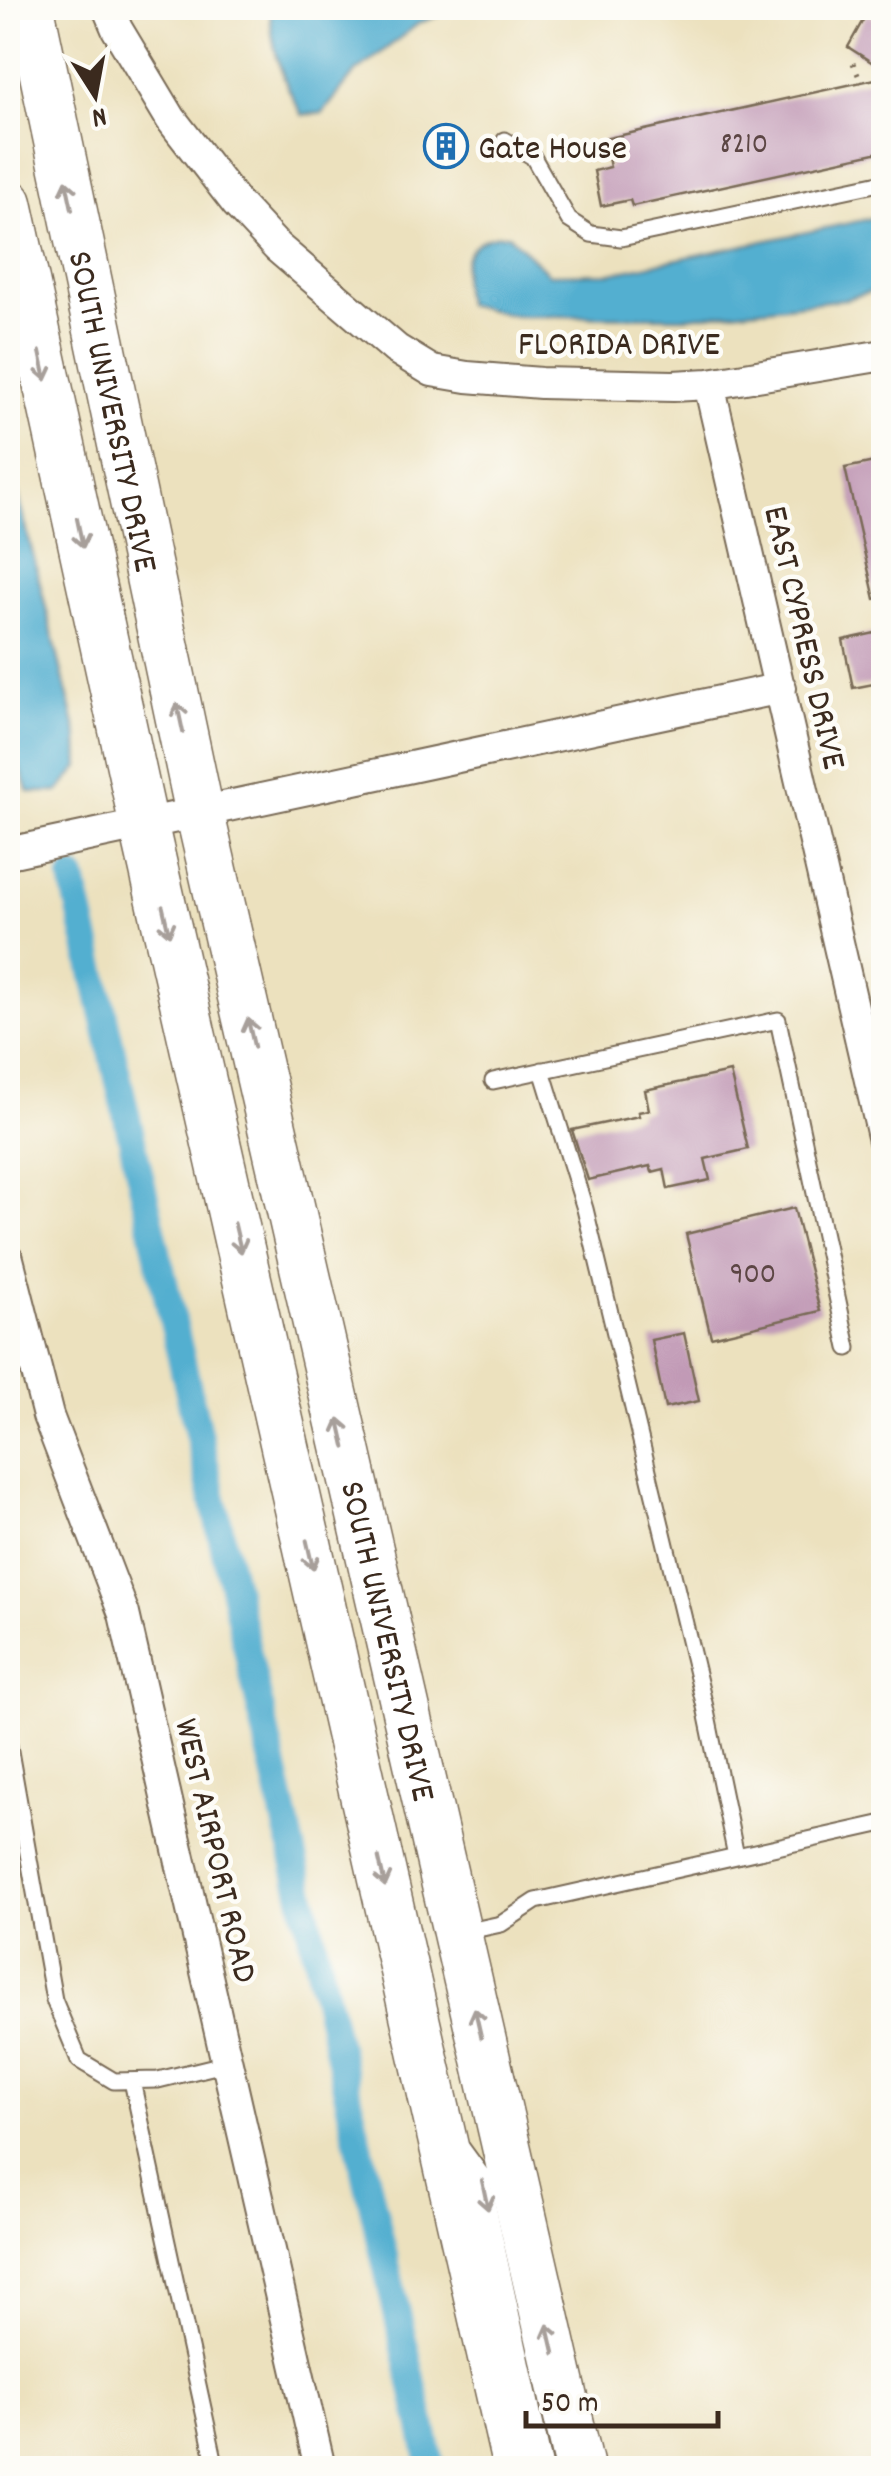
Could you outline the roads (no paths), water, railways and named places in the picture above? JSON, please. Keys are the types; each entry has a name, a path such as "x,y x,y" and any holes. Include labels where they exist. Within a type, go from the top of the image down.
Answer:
{"main road":[{"name":"SOUTH UNIVERSITY DRIVE","path":"30,8 200,814 580,2468"},
{"name":"SOUTH UNIVERSITY DRIVE","path":"8,202 144,826 517,2468"}],"street":[{"name":"FLORIDA DRIVE","path":"108,8 171,119 237,204 277,247 396,349 432,370 541,383 672,386 710,384 884,355"},
{"name":"EAST CYPRESS DRIVE","path":"710,384 884,1141"},
{"path":"8,853 781,688"},
{"name":"WEST AIRPORT ROAD","path":"8,1259 48,1416 124,1614 320,2468"}],"lane":[{"path":"505,140 534,157 568,220 591,234 621,238 884,182"},
{"path":"492,1081 778,1020 848,1348"},
{"path":"542,1070 585,1208 702,1692 736,1856"},
{"path":"8,1740 54,2000 80,2060 114,2081 158,2080 228,2063"},
{"path":"457,1933 501,1924 536,1901 884,1822"},
{"path":"132,2081 216,2468"},
{"path":"436,2112 480,2174 545,2468"}],"water":[{"path":"270,8 459,8 419,23 354,74 323,113 302,115 279,63"},
{"path":"883,216 883,288 846,299 688,317 515,316 465,304 463,277 467,255 482,240 494,236 509,235 549,274 611,273"},
{"path":"8,454 78,737 79,767 58,792 29,792 14,754 8,723"}],"waterway":[{"path":"73,879 432,2468"}],"place":[{"name":"Gate House","path":"446,146"}]}
